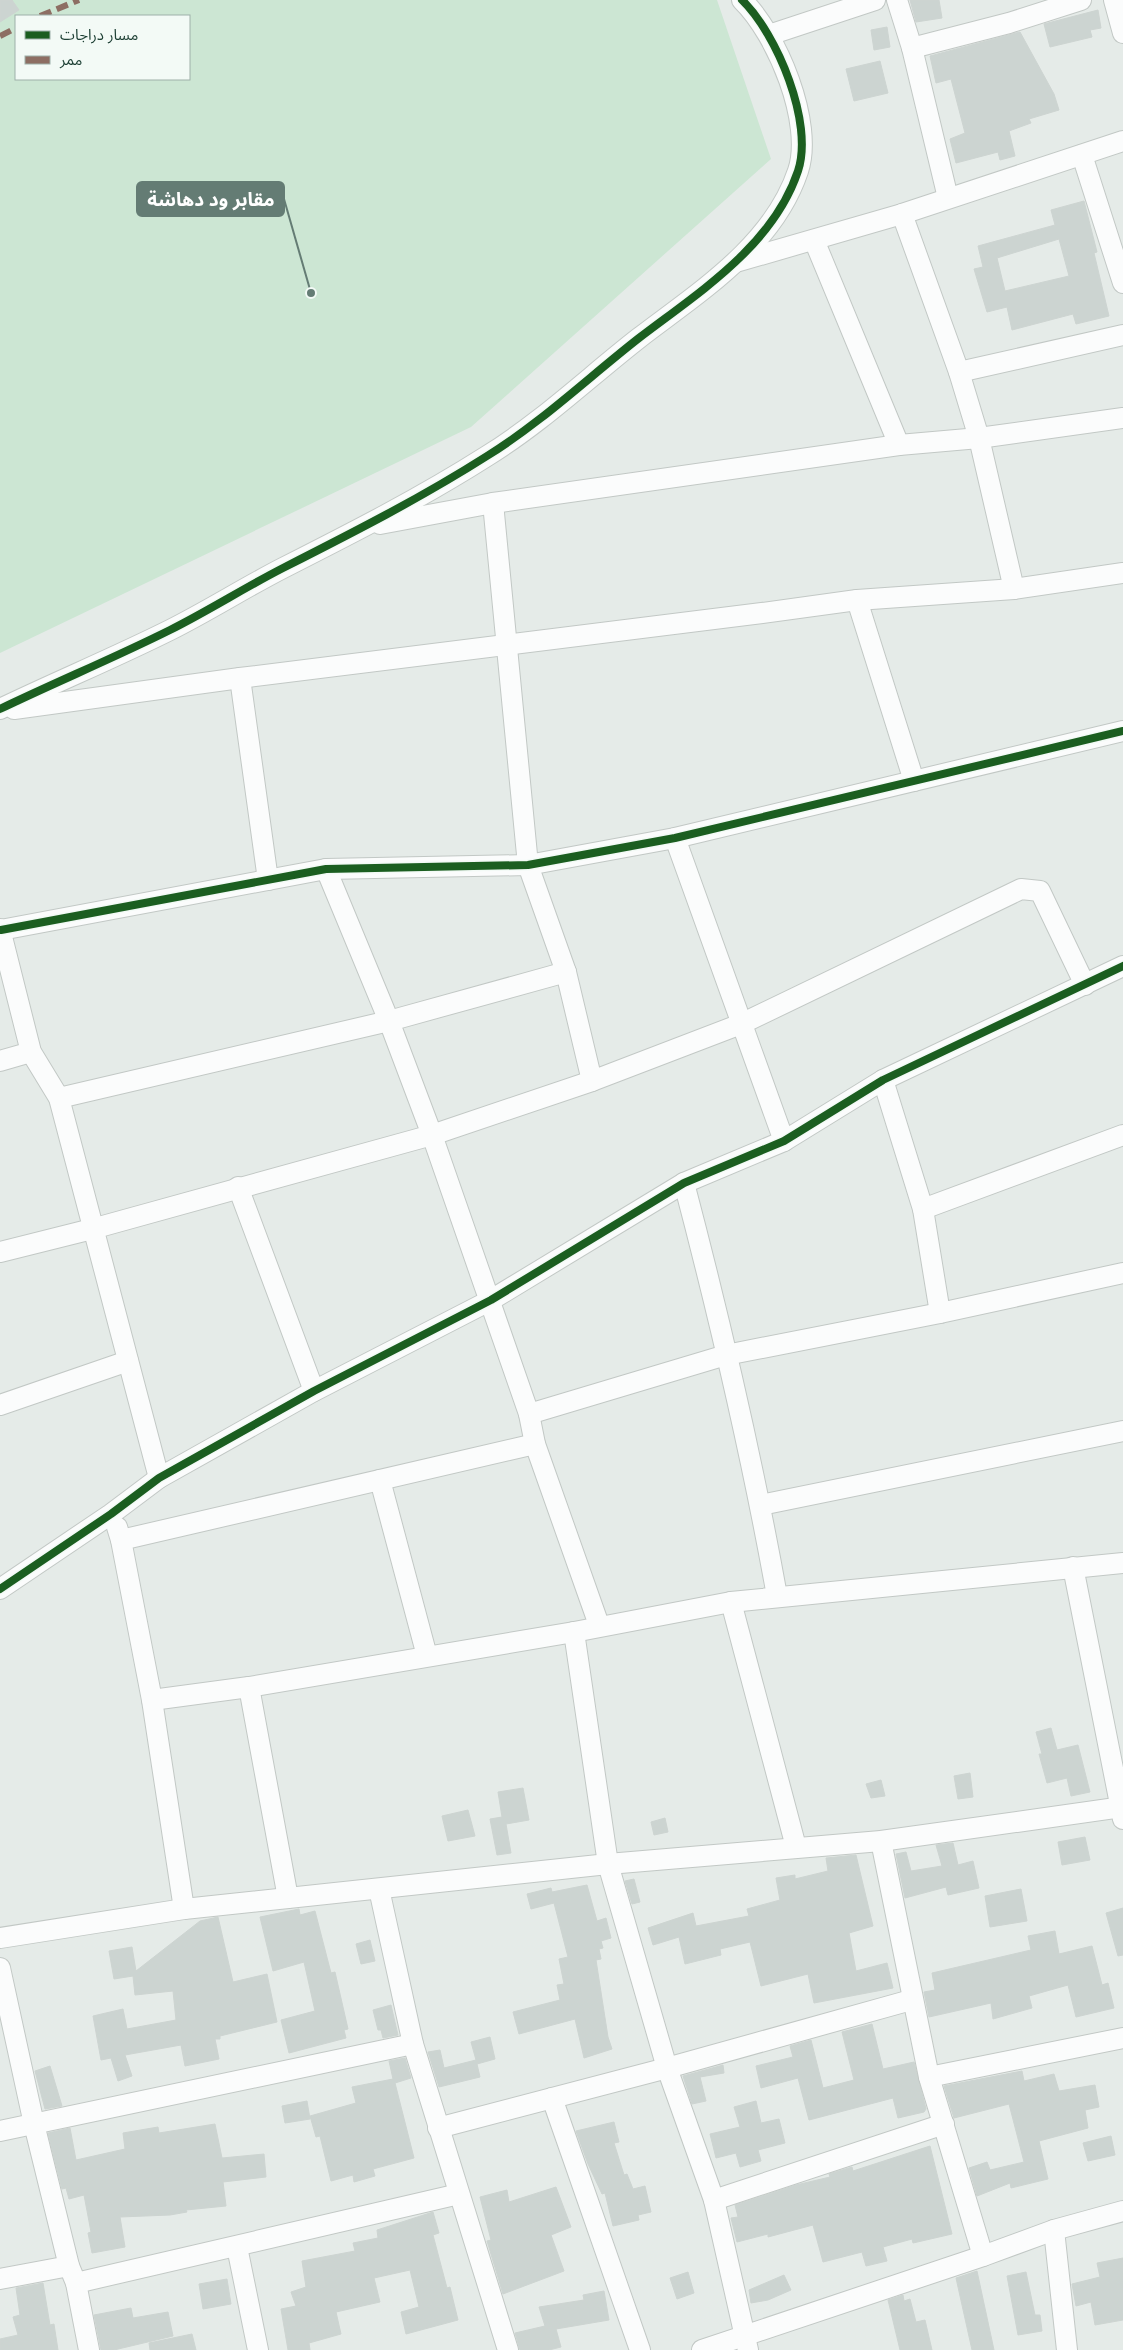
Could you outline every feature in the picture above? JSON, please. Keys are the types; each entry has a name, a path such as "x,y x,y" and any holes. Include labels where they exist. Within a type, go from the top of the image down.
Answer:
{"street":[{"path":"0,710 170,630 280,570 367,527 489,455 549,411 734,263 764,233 781,207 798,172 803,148 791,87 778,52 763,24 742,0"},
{"path":"769,35 875,0"},
{"path":"897,0 912,48 948,198"},
{"path":"912,48 1009,23 1081,0"},
{"path":"1114,0 1123,33"},
{"path":"734,263 902,214 1123,141"},
{"path":"1082,155 1123,283"},
{"path":"902,214 959,372 979,438 1014,589"},
{"path":"814,240 899,446"},
{"path":"959,372 1123,335"},
{"path":"367,527 493,503 899,446 979,438 1123,418"},
{"path":"493,503 528,865 566,972 592,1081"},
{"path":"0,710 857,600 1014,589 1123,573"},
{"path":"857,600 914,781"},
{"path":"240,678 268,880"},
{"path":"159,1478 59,1098 31,1052 0,929 326,869 528,865 675,838 1123,731"},
{"path":"675,838 784,1141"},
{"path":"326,869 390,1021 432,1135 491,1300 529,1414 535,1444 600,1625"},
{"path":"0,1252 92,1229 238,1187 432,1135 592,1081 742,1024 1021,890 1040,891 1086,985"},
{"path":"0,1589 111,1514 159,1478 314,1391 491,1300 684,1183 784,1141 883,1080 1123,966"},
{"path":"59,1098 390,1021 566,972"},
{"path":"0,1061 31,1052"},
{"path":"883,1080 924,1209 940,1313"},
{"path":"924,1209 1123,1135"},
{"path":"684,1183 761,1504 778,1596"},
{"path":"238,1187 314,1391"},
{"path":"529,1414 726,1355 940,1313 1123,1273"},
{"path":"0,1405 128,1361"},
{"path":"761,1504 1123,1431"},
{"path":"122,1540 535,1444"},
{"path":"380,1480 427,1656"},
{"path":"111,1514 122,1540 152,1700 184,1909"},
{"path":"152,1700 249,1687 574,1632 600,1625 731,1602 1123,1563"},
{"path":"0,1938 184,1909 608,1864 880,1841 1122,1811 1073,1567"},
{"path":"731,1602 796,1847"},
{"path":"574,1632 608,1864 667,2068 714,2200 747,2343"},
{"path":"249,1687 288,1898"},
{"path":"880,1841 928,2077 983,2256"},
{"path":"379,1889 413,2044 508,2350"},
{"path":"0,1968 34,2124 89,2350"},
{"path":"438,2128 667,2068 912,2000"},
{"path":"928,2077 1123,2038"},
{"path":"0,2131 413,2044"},
{"path":"552,2098 640,2350"},
{"path":"714,2200 944,2124"},
{"path":"0,2279 72,2275 237,2247 459,2194"},
{"path":"702,2350 747,2343 1054,2230 1123,2211"},
{"path":"1054,2230 1067,2350"},
{"path":"237,2247 258,2350"}],"green space":[{"path":"0,0 717,0 771,159 471,427 0,653"}],"building":[{"path":"0,0 12,0 19,10 0,22"},
{"path":"910,0 939,0 942,18 916,22"},
{"path":"1098,10 1101,28 1090,30 1092,37 1050,47 1044,24"},
{"path":"887,27 890,47 874,50 871,30"},
{"path":"1020,32 1054,94 1059,110 1029,119 1031,123 1009,131 1015,156 1000,160 998,152 956,163 950,139 965,133 951,79 936,83 930,56"},
{"path":"880,61 888,93 854,101 846,69"},
{"path":"1084,201 1097,252 1094,253 1109,316 1076,324 1073,314 1012,330 1007,307 987,312 974,269 983,267 978,246 1055,225 1051,210","holes":["1059,239 1069,276 1005,291 997,258"]},
{"path":"1051,1728 1057,1750 1078,1745 1090,1792 1071,1796 1067,1778 1047,1783 1039,1754 1042,1754 1036,1732"},
{"path":"970,1773 973,1797 958,1799 954,1776"},
{"path":"881,1780 885,1796 871,1798 866,1784"},
{"path":"523,1788 529,1820 506,1824 511,1853 497,1855 490,1819 502,1817 498,1792"},
{"path":"468,1810 475,1836 448,1841 442,1816"},
{"path":"665,1818 668,1832 654,1835 651,1822"},
{"path":"1085,1837 1090,1860 1062,1865 1058,1842"},
{"path":"953,1843 958,1865 973,1861 979,1888 948,1895 946,1887 905,1898 896,1854 906,1852 911,1871 942,1866 936,1845"},
{"path":"856,1855 873,1926 849,1933 856,1971 887,1963 893,1988 814,2003 808,1974 761,1986 750,1942 720,1949 721,1955 685,1964 679,1937 653,1945 648,1928 693,1913 696,1926 749,1916 747,1909 780,1900 776,1878 795,1875 795,1879 828,1871 826,1858"},
{"path":"634,1879 640,1902 632,1904 625,1881"},
{"path":"587,1885 597,1921 606,1918 611,1938 601,1941 603,1948 599,1949 601,1959 596,1960 608,2037 612,2049 584,2058 575,2019 519,2034 513,2012 560,2000 557,1985 564,1984 559,1959 568,1957 554,1903 531,1909 527,1894 551,1888 552,1892"},
{"path":"1021,1889 1027,1921 990,1927 985,1896"},
{"path":"1123,1908 1123,1955 1118,1956 1106,1913"},
{"path":"299,1909 300,1915 315,1911 331,1973 335,1972 348,2029 344,2030 346,2038 289,2053 281,2020 315,2011 304,1962 273,1971 260,1917"},
{"path":"218,1917 233,1982 267,1974 277,2022 220,2036 220,2039 215,2039 219,2059 185,2066 181,2045 125,2055 132,2076 118,2081 111,2058 101,2060 93,2016 123,2009 127,2029 176,2020 173,1991 135,1995 133,1976 114,1979 109,1951 132,1947 136,1971 200,1921"},
{"path":"1055,1931 1059,1954 1092,1946 1102,1985 1108,1983 1114,2008 1076,2017 1068,1985 1029,1996 1032,2008 993,2019 991,2003 929,2017 924,1992 935,1990 932,1973 1031,1950 1028,1936"},
{"path":"370,1940 375,1961 361,1964 356,1944"},
{"path":"391,2005 398,2035 383,2038 381,2030 378,2030 373,2010"},
{"path":"872,2024 883,2069 914,2062 926,2109 924,2112 898,2118 893,2098 809,2120 798,2078 761,2088 756,2066 793,2057 790,2046 811,2040 823,2088 854,2080 842,2032"},
{"path":"490,2037 495,2059 477,2064 480,2077 439,2087 428,2052 440,2050 444,2068 476,2060 471,2042"},
{"path":"405,2058 411,2078 395,2083 414,2158 373,2169 375,2176 354,2182 353,2175 331,2181 320,2136 316,2137 310,2116 356,2103 352,2087 393,2079 389,2061"},
{"path":"723,2065 724,2073 700,2077 706,2101 692,2104 683,2076"},
{"path":"50,2066 62,2106 45,2109 35,2071"},
{"path":"1022,2071 1024,2081 1054,2074 1059,2091 1095,2085 1099,2107 1085,2110 1088,2128 1039,2141 1048,2179 1011,2188 1010,2183 977,2196 969,2168 987,2162 990,2170 1024,2162 1009,2104 954,2118 944,2086"},
{"path":"307,2101 310,2119 285,2123 282,2106"},
{"path":"756,2101 761,2123 779,2119 785,2143 758,2150 761,2161 740,2167 736,2153 716,2158 710,2134 740,2127 734,2107"},
{"path":"614,2122 619,2142 614,2143 624,2175 627,2174 633,2189 645,2186 651,2212 638,2215 639,2220 613,2226 605,2193 602,2194 576,2131"},
{"path":"215,2124 222,2158 264,2154 266,2177 223,2182 226,2206 186,2210 187,2212 170,2215 120,2217 125,2247 92,2253 88,2233 91,2232 84,2195 69,2199 66,2188 62,2189 48,2133 70,2128 76,2160 125,2149 123,2133 158,2127 159,2133"},
{"path":"1111,2136 1115,2155 1088,2161 1083,2143"},
{"path":"930,2146 952,2234 913,2243 912,2239 883,2247 887,2261 866,2266 862,2252 823,2262 813,2225 768,2237 768,2234 737,2242 731,2218 738,2217 735,2205 796,2185 830,2177 829,2174 852,2167 853,2171"},
{"path":"556,2187 571,2227 551,2235 564,2271 503,2294 487,2241 491,2240 480,2197 507,2190 509,2202"},
{"path":"433,2212 439,2233 433,2235 447,2288 450,2287 458,2320 406,2334 401,2312 419,2307 410,2270 374,2278 380,2302 336,2312 341,2334 309,2343 310,2350 288,2350 281,2309 296,2306 291,2292 306,2287 302,2261 355,2251 353,2243 378,2238 377,2230"},
{"path":"1123,2258 1123,2320 1095,2325 1091,2302 1076,2306 1072,2284 1100,2277 1097,2263"},
{"path":"977,2271 994,2350 972,2350 956,2278"},
{"path":"688,2272 694,2293 677,2299 670,2278"},
{"path":"1026,2272 1035,2315 1040,2315 1042,2331 1018,2335 1007,2276"},
{"path":"784,2275 791,2290 768,2300 751,2303 749,2290"},
{"path":"227,2279 231,2304 203,2309 199,2284"},
{"path":"43,2283 50,2325 54,2324 58,2350 0,2350 0,2339 18,2335 13,2317 20,2315 16,2288"},
{"path":"604,2291 609,2320 556,2329 561,2347 549,2350 520,2350 515,2333 545,2326 539,2307 584,2300 583,2295"},
{"path":"903,2295 904,2301 910,2299 916,2322 925,2320 932,2350 900,2350 888,2300"},
{"path":"131,2308 133,2318 168,2312 173,2336 114,2350 101,2350 94,2315"},
{"path":"192,2334 196,2350 150,2350 149,2343"}],"marked path":[{"path":"42,15 79,0"},
{"path":"0,36 15,28"}],"cycle path":[{"path":"0,709 170,630 386,515 462,471 527,429 639,338 709,285 753,245 771,222 786,198 798,171 802,151 797,105 789,80 768,34 742,0"},
{"path":"1,930 326,869 528,865 675,838 1123,731"},
{"path":"0,1589 111,1514 159,1478 314,1391 491,1300 684,1183 784,1141 883,1080 1123,966"}],"place":[{"name":"مقابر ود دهاشة","path":"311,293"}]}
